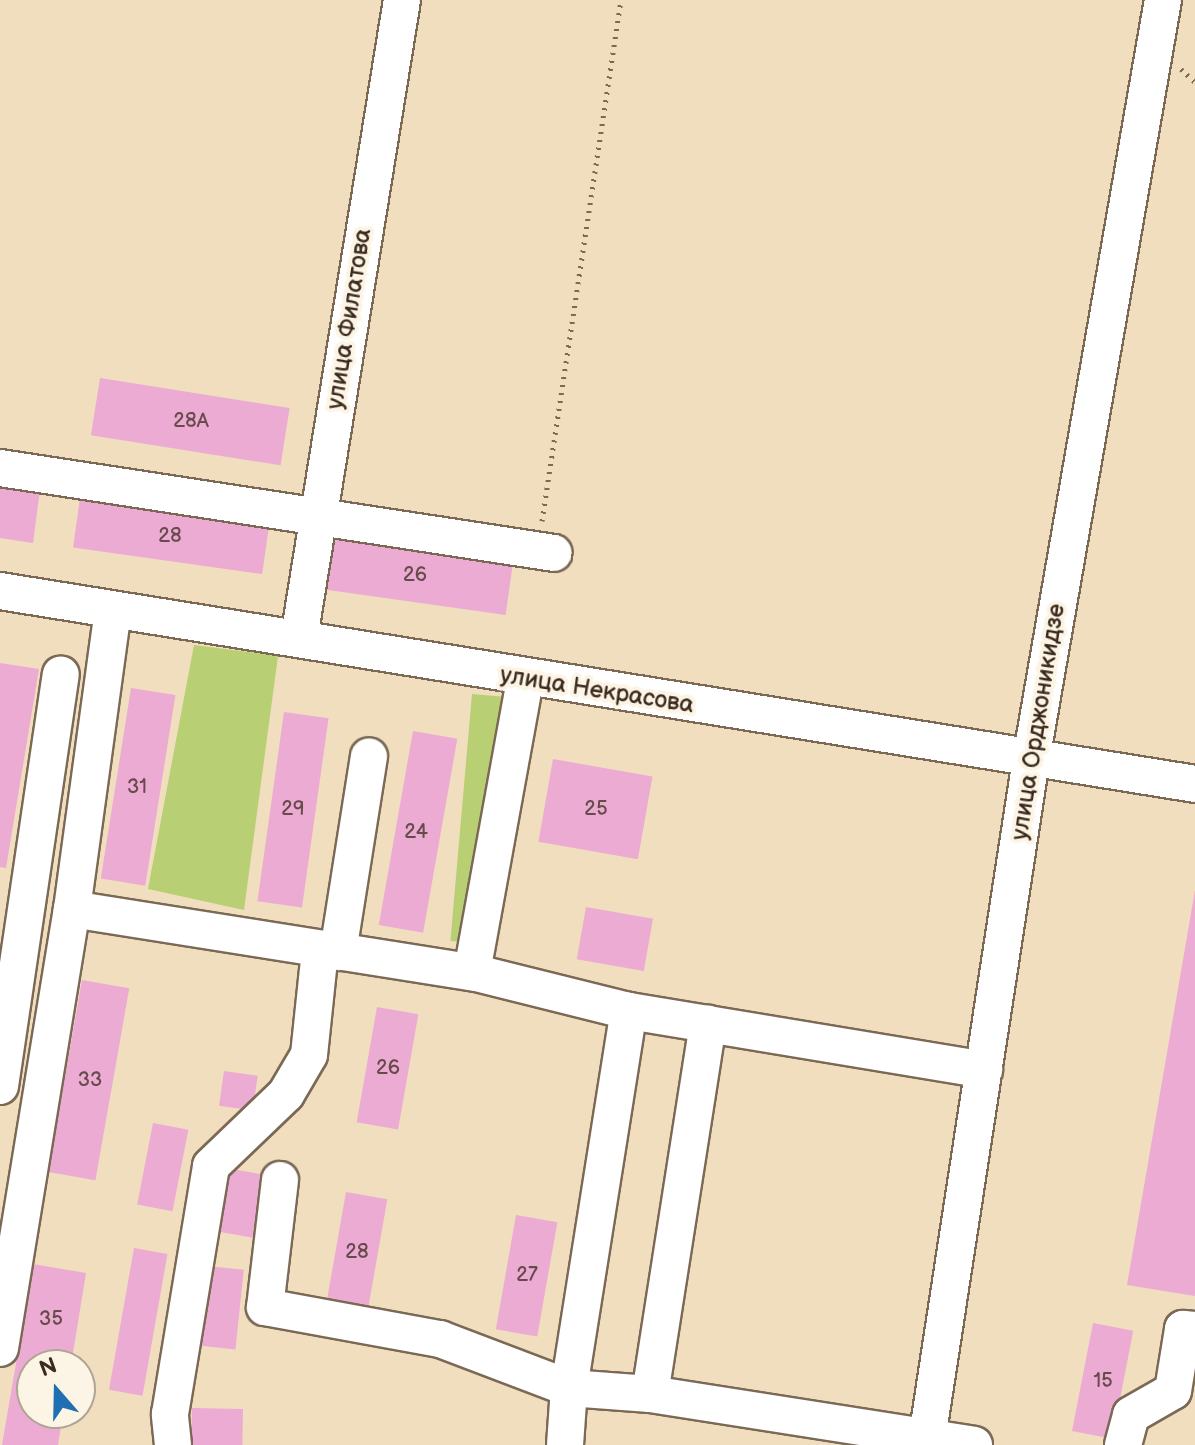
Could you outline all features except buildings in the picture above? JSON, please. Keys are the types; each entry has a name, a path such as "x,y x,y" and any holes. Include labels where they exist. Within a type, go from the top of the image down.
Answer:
{"street":[{"name":"улица Филатова","path":"299,638 402,0"},
{"name":"улица Орджоникидзе","path":"926,1442 1031,760 1163,0"},
{"path":"0,468 546,551"},
{"name":"улица Некрасова","path":"0,591 299,638 525,679 1195,784"},
{"path":"0,1348 10,1228 72,909 113,610"},
{"path":"0,1086 12,923 61,674"},
{"path":"472,972 525,679"},
{"path":"173,1445 170,1414 211,1166 286,1094 309,1055 369,756"},
{"path":"72,909 472,972 629,1011 984,1070"},
{"path":"565,1445 569,1388 629,1011"},
{"path":"650,1394 708,1024"},
{"path":"280,1180 265,1307 440,1339 569,1388 650,1394 926,1442 974,1445"},
{"path":"1123,1445 1131,1415 1173,1391 1183,1329 1195,1330"}],"path":[{"path":"546,551 621,0"}],"green space":[{"path":"194,645 278,656 244,910 148,889"},
{"path":"472,694 507,697 485,944 450,941"}]}
